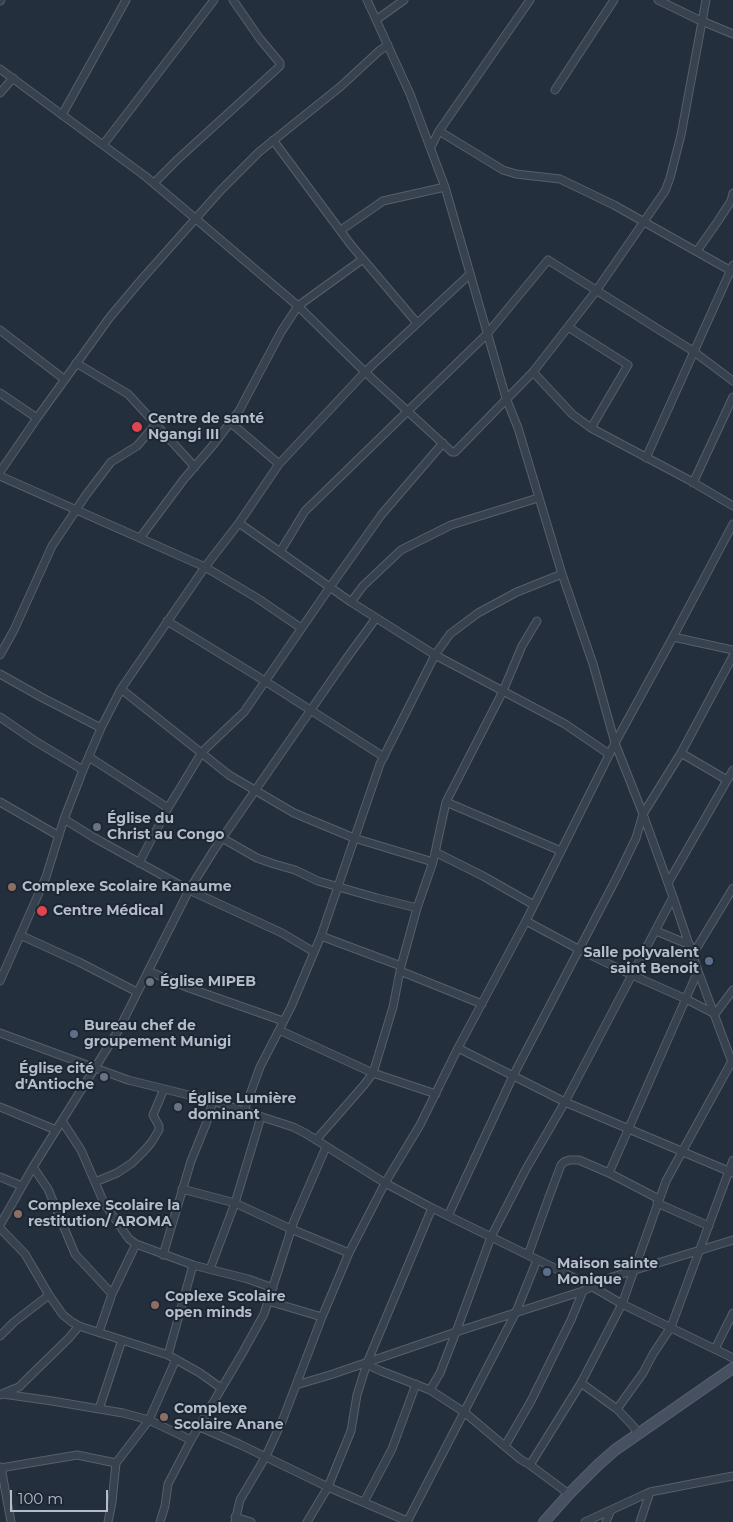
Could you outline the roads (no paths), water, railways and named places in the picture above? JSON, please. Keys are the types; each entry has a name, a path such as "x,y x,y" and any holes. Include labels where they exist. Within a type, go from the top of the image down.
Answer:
{"main road":[{"path":"544,1522 604,1459 733,1368"}],"street":[{"path":"62,115 126,0"},
{"path":"103,145 214,0"},
{"path":"154,184 178,158 280,66 280,63 260,39 233,0"},
{"path":"367,0 410,94 431,146 458,228 506,398 518,428 562,574 593,664 615,743 674,897 698,971 732,1063 666,1181 622,1304 581,1383 530,1465"},
{"path":"376,20 404,0"},
{"path":"431,146 439,131 530,0"},
{"path":"555,90 614,0"},
{"path":"658,0 733,34"},
{"path":"0,68 154,184 196,219 298,306 450,452 454,452 533,372 596,291 665,191 681,135 706,0"},
{"path":"0,472 64,379 117,309 196,219 253,158 340,88 379,51 388,45"},
{"path":"0,93 13,78"},
{"path":"439,131 503,170 516,174 560,179 614,205 732,269 693,351 646,458"},
{"path":"274,140 363,259 417,323"},
{"path":"341,230 383,201 445,187"},
{"path":"697,251 731,201 733,193"},
{"path":"140,538 240,412 281,332 298,306 363,259"},
{"path":"280,552 305,511 487,334 548,260 693,351 733,381"},
{"path":"0,981 46,877 64,819 83,770 121,689 204,567 239,523 279,464 365,372 470,274"},
{"path":"568,327 628,365 591,428"},
{"path":"0,330 64,379"},
{"path":"76,363 128,394 195,467"},
{"path":"533,372 572,414 591,428 733,506"},
{"path":"0,393 37,418"},
{"path":"693,483 733,397"},
{"path":"231,423 279,464"},
{"path":"0,655 14,630 52,546 76,510 111,462 138,446 155,425"},
{"path":"139,863 168,808 202,752 244,712 382,514 442,443"},
{"path":"0,476 204,567 257,598 301,628"},
{"path":"351,602 363,586 402,550 451,525 538,498"},
{"path":"239,523 351,602 435,655 565,724 610,754"},
{"path":"252,1522 235,1520 240,1500 266,1456 283,1419 349,1253 385,1183 420,1125 458,1048 526,922 615,743 674,637 733,524"},
{"path":"244,1111 260,1067 291,1007 321,936 337,886 384,757 435,655 450,634 478,613 517,592 562,574"},
{"path":"221,1388 168,1354 79,1326 63,1314 49,1295 25,1254 0,1226 33,1167 118,1031 189,890 222,838 376,618"},
{"path":"167,621 384,757"},
{"path":"316,1140 373,1073 393,1007 400,969 417,908 433,862 446,802 503,691 522,646 536,621"},
{"path":"674,637 733,650"},
{"path":"448,1216 513,1076 580,950 636,838 643,814 681,753 733,656"},
{"path":"0,674 102,728"},
{"path":"121,689 226,773 294,813 354,838 433,862"},
{"path":"0,717 83,770"},
{"path":"681,753 727,780"},
{"path":"89,757 168,808"},
{"path":"668,883 733,770"},
{"path":"0,802 59,836"},
{"path":"446,802 561,850"},
{"path":"64,819 189,890 282,933 314,952"},
{"path":"222,838 257,858 295,870 318,881 417,908"},
{"path":"435,852 534,905"},
{"path":"693,954 733,888"},
{"path":"430,1390 440,1373 491,1237 674,897"},
{"path":"526,922 580,950 715,1014"},
{"path":"656,931 690,944"},
{"path":"20,935 79,962 136,992"},
{"path":"321,936 482,1004"},
{"path":"148,971 189,988 283,1021"},
{"path":"609,1173 698,971"},
{"path":"715,1014 733,990"},
{"path":"279,1030 373,1073 436,1094"},
{"path":"0,1033 128,1080 213,1101 293,1127 385,1183 432,1208 592,1286 622,1304 733,1358"},
{"path":"458,1048 565,1102 731,1172"},
{"path":"95,1182 117,1173 132,1163 151,1143 159,1126 153,1115 164,1089"},
{"path":"163,1254 191,1161 213,1101"},
{"path":"0,1107 56,1130"},
{"path":"210,1269 235,1203 261,1116"},
{"path":"62,1121 81,1150 108,1210 129,1239 136,1244 193,1265 248,1279 272,1288"},
{"path":"160,1522 165,1506 168,1484 191,1440 264,1314 291,1229 326,1147"},
{"path":"528,1255 561,1165 569,1160 579,1160 609,1173 658,1201 709,1226"},
{"path":"617,1409 643,1373 671,1327 731,1172 733,1160"},
{"path":"33,1167 48,1189 75,1254 112,1294"},
{"path":"0,1177 22,1186"},
{"path":"182,1189 235,1203 349,1253"},
{"path":"307,1522 328,1487 351,1431 357,1394 367,1363 432,1208"},
{"path":"296,1385 583,1291 612,1277 733,1240"},
{"path":"99,1332 112,1294 136,1244"},
{"path":"200,1427 407,1522 516,1312 537,1260"},
{"path":"168,1354 193,1265"},
{"path":"505,1446 536,1392 583,1291"},
{"path":"0,1336 14,1322 49,1295"},
{"path":"268,1301 322,1317"},
{"path":"715,1349 733,1313"},
{"path":"1,1394 19,1387 79,1326"},
{"path":"99,1409 122,1340"},
{"path":"108,1522 116,1463 149,1420 176,1359"},
{"path":"367,1363 381,1371 430,1390 464,1412 520,1459 569,1494"},
{"path":"581,1383 617,1409 639,1435"},
{"path":"364,1502 392,1449 416,1384"},
{"path":"1,1394 123,1413 149,1420 191,1440"},
{"path":"11,1522 0,1467 77,1455 116,1463"},
{"path":"585,1522 650,1492 733,1476"},
{"path":"640,1522 650,1492"},
{"path":"606,1522 611,1510"}],"place":[{"name":"Centre de santé Ngangi III","path":"137,427"},
{"name":"Église du Christ au Congo","path":"97,827"},
{"name":"Complexe Scolaire Kanaume","path":"12,887"},
{"name":"Centre Médical","path":"42,911"},
{"name":"Salle polyvalent saint Benoit","path":"709,961"},
{"name":"Église MIPEB","path":"150,982"},
{"name":"Bureau chef de groupement Munigi","path":"74,1034"},
{"name":"Église cité d'Antioche","path":"104,1077"},
{"name":"Église Lumière dominant","path":"178,1107"},
{"name":"Complexe Scolaire la restitution/ AROMA","path":"18,1214"},
{"name":"Maison sainte Monique","path":"547,1272"},
{"name":"Coplexe Scolaire open minds","path":"155,1305"},
{"name":"Complexe Scolaire Anane","path":"164,1417"}]}
